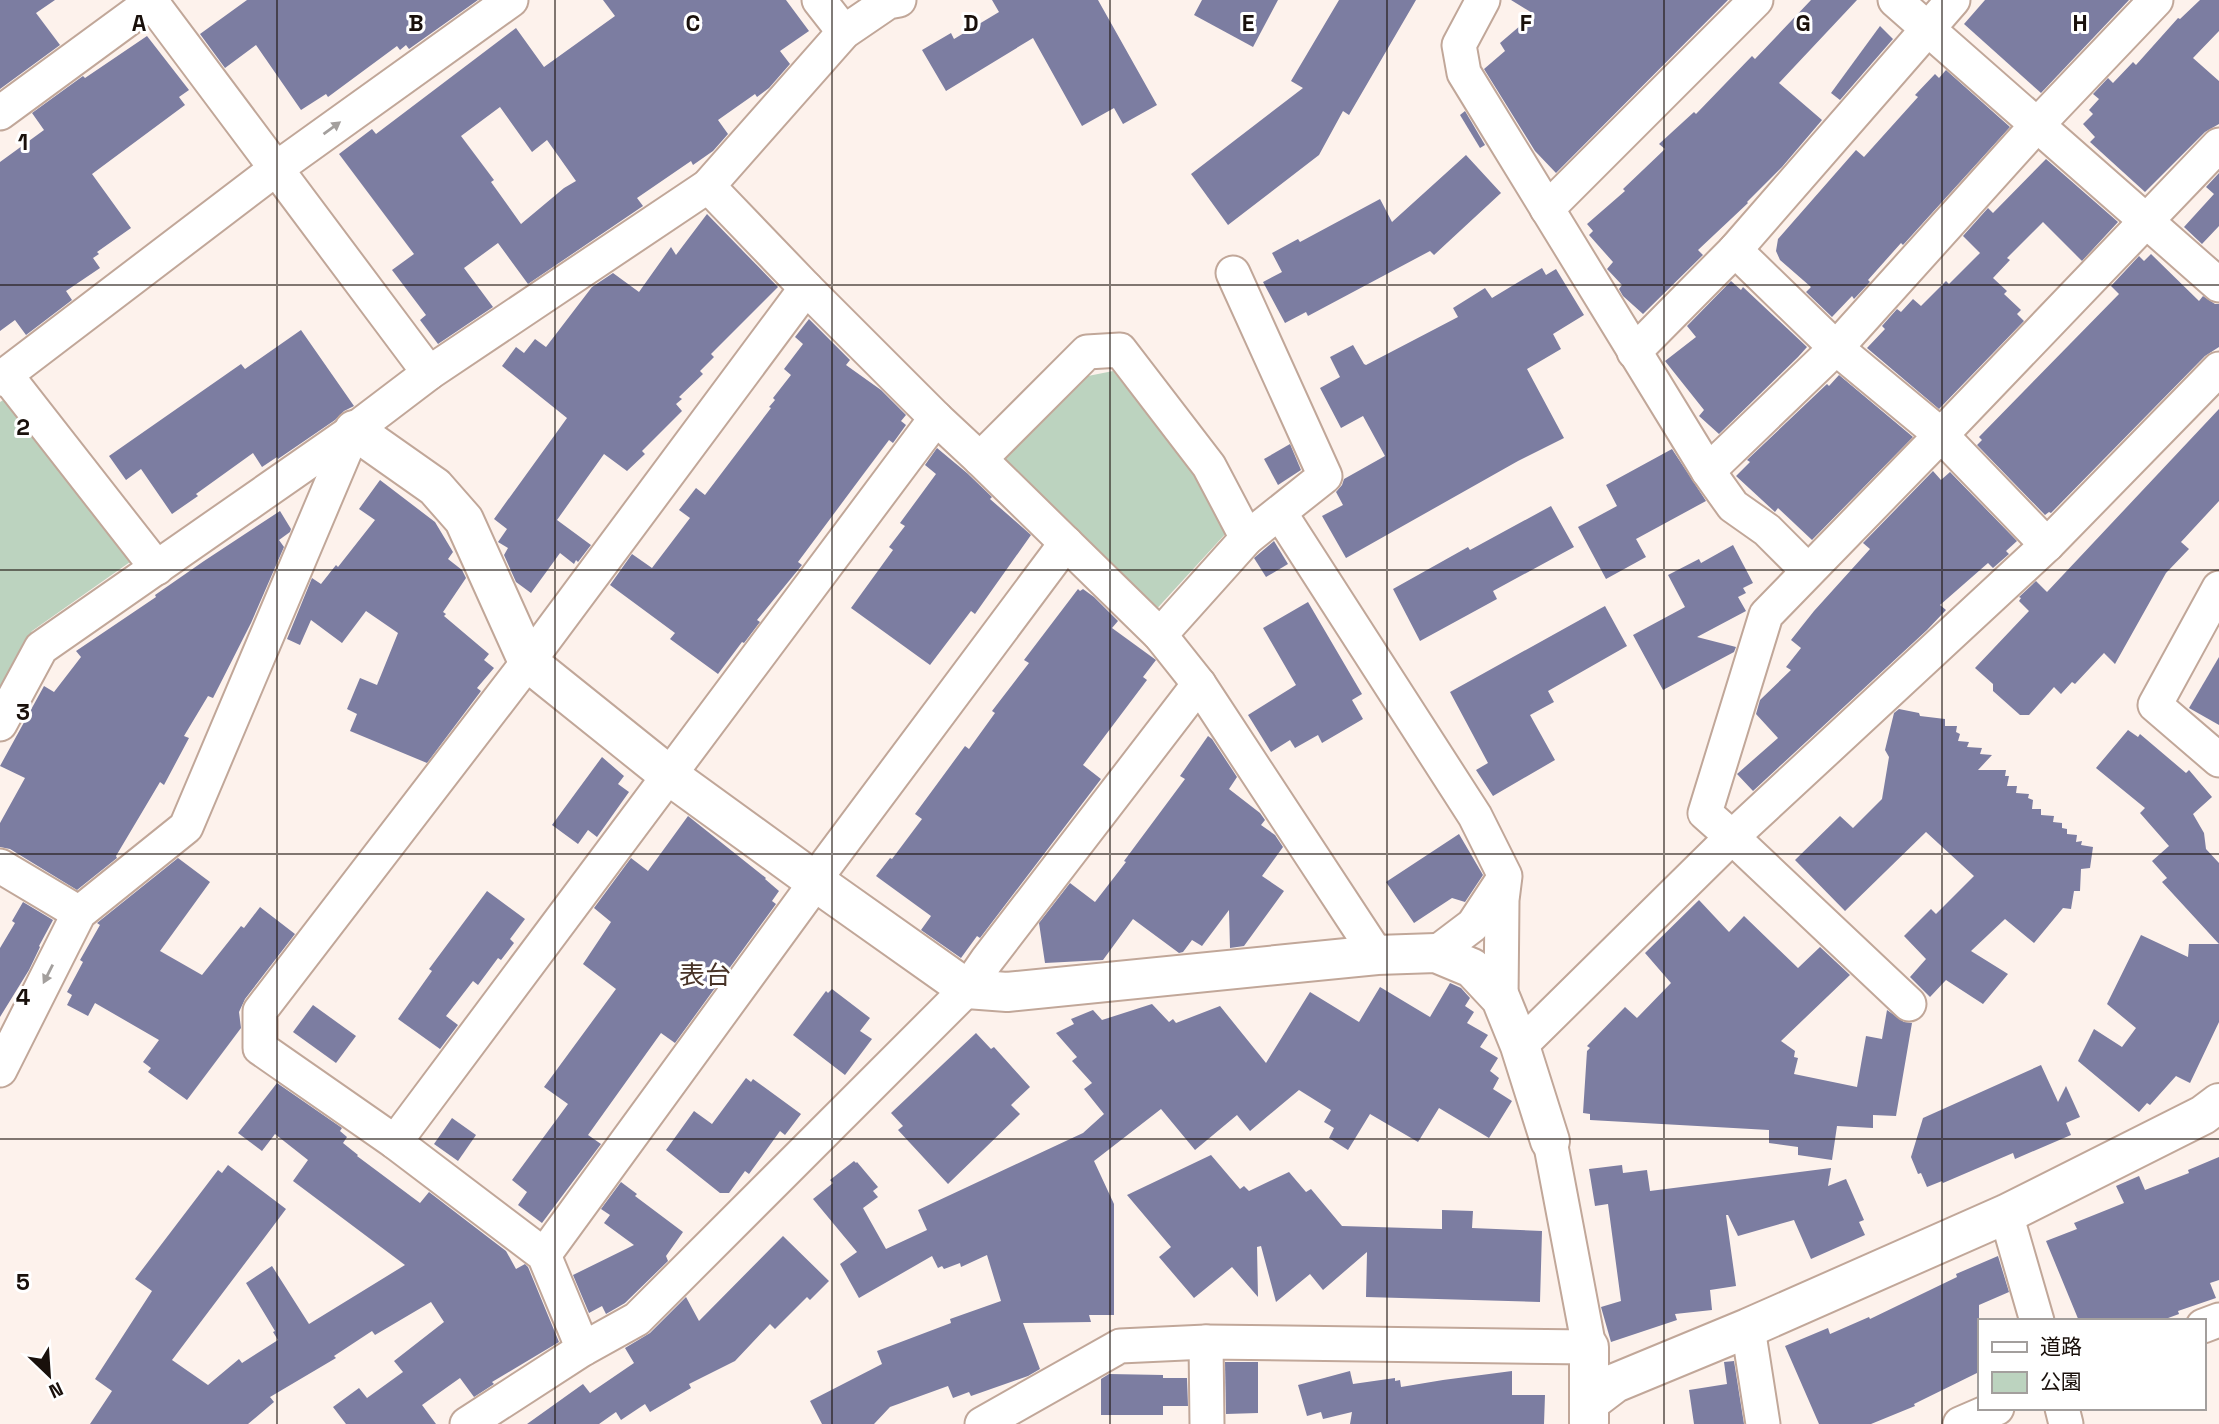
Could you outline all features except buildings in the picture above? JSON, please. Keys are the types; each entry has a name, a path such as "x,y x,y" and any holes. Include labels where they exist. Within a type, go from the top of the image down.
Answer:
{"street":[{"path":"157,568 3,377 276,168 512,0"},
{"path":"819,0 844,32"},
{"path":"0,724 41,648 354,430 429,373 708,186 844,32 888,2 899,0"},
{"path":"1483,0 1459,45 1464,73 1708,471 1733,506 1767,530 1808,571"},
{"path":"1547,209 1756,0"},
{"path":"1895,0 2219,285"},
{"path":"1634,352 1735,250 1953,0"},
{"path":"1708,471 1836,348 2037,125 2156,0"},
{"path":"0,113 152,1 429,373"},
{"path":"1909,1004 1705,813 1766,615 2219,145"},
{"path":"708,186 936,418 1160,635 1199,684 1377,955"},
{"path":"1735,250 1836,348 1941,435 2047,545"},
{"path":"1160,635 1247,538 1325,476 1233,273"},
{"path":"583,1349 544,1255 395,1142 260,1048 260,1011 528,662 806,288"},
{"path":"980,459 1087,352 1120,350 1209,467 1247,538"},
{"path":"1520,1046 1732,837 2047,545 2219,369"},
{"path":"395,1142 936,418"},
{"path":"354,430 435,487 464,520 528,662 670,776 816,883 968,989 1007,992 1377,955 1436,953 1472,968 1501,999 1520,1046 1550,1141 1589,1347 1590,1413"},
{"path":"0,1070 79,913 186,827 354,430"},
{"path":"1280,513 1475,816 1505,876 1501,999"},
{"path":"544,1255 816,883 822,870 1066,543"},
{"path":"2219,588 2155,705 2219,760"},
{"path":"467,1424 583,1349 637,1319 968,989 987,960 1199,684"},
{"path":"0,866 79,913"},
{"path":"1436,953 1473,925 1505,876"},
{"path":"1590,1413 1615,1383 1748,1328 2006,1214 2203,1115 2219,1103"},
{"path":"2006,1214 2036,1319"},
{"path":"1748,1328 1763,1424"},
{"path":"982,1424 1120,1346 1206,1342 1589,1347"},
{"path":"1206,1342 1207,1424"},
{"path":"1960,1424 1992,1410"}],"green space":[{"path":"1113,371 1194,473 1228,531 1152,614 998,463 1088,376"},
{"path":"5,399 133,554 130,562 32,631 0,688 0,402"}],"district":[{"name":"表台","path":"705,975"}]}
